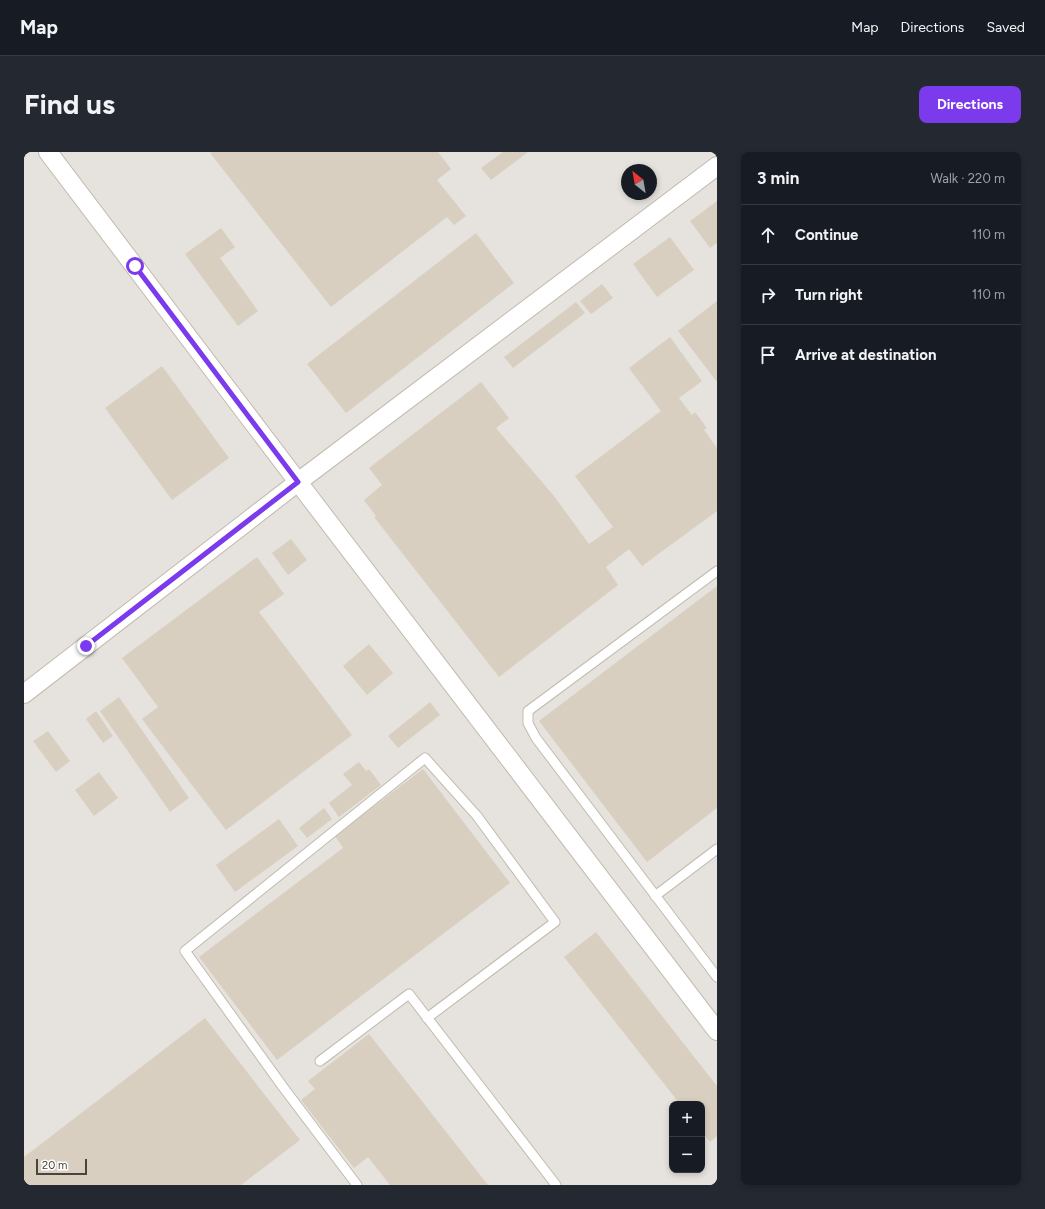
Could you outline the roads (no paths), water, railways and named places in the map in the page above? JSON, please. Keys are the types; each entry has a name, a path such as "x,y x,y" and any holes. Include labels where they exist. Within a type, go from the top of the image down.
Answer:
{"street":[{"path":"48,152 717,1032"},
{"path":"24,694 298,482 717,166"}],"lane":[{"path":"717,570 528,710 528,723 536,738 717,977"},
{"path":"357,1185 282,1087 185,951 425,758 477,816 556,922 427,1018"},
{"path":"655,896 717,850"},
{"path":"320,1061 409,994 556,1185"}]}
